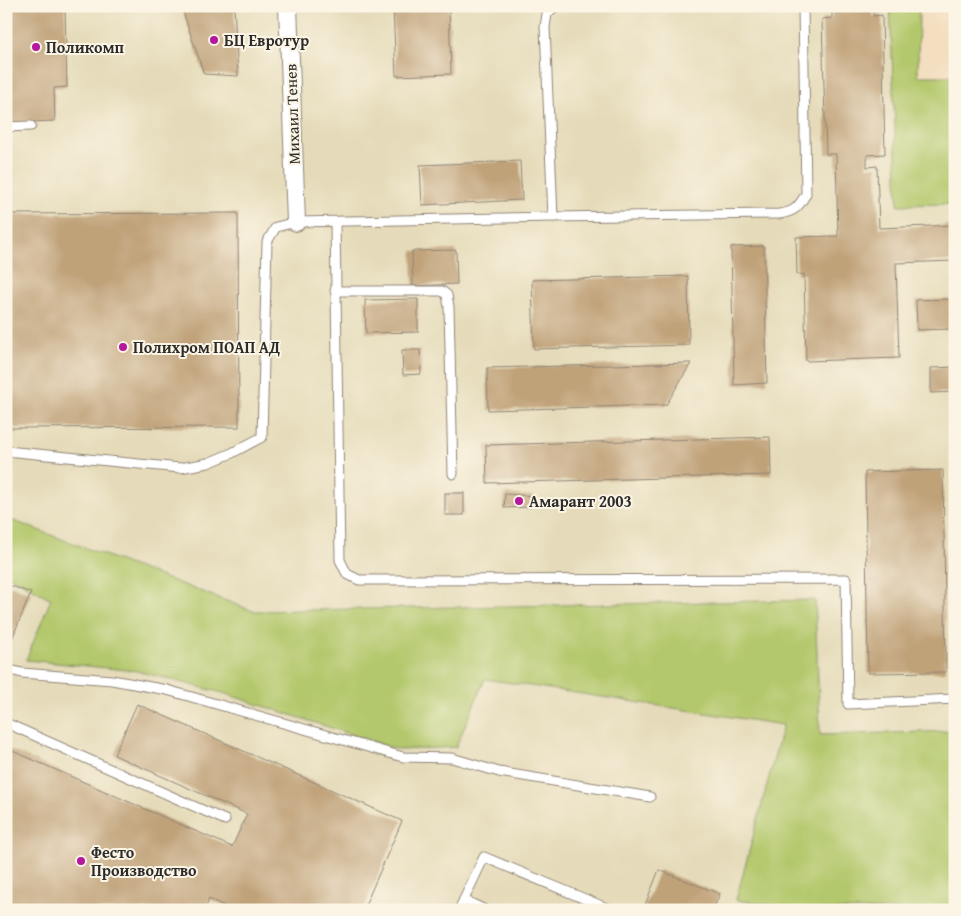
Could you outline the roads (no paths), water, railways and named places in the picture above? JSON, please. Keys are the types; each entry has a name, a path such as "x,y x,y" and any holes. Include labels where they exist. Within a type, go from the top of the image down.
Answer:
{"street":[{"name":"Михаил Тенев","path":"288,6 296,222"}],"lane":[{"path":"553,217 544,27 547,14 554,6"},
{"path":"6,451 180,468 208,463 262,437 267,242 276,227 296,222 779,214 790,212 800,205 806,194 803,6"},
{"path":"6,127 31,126"},
{"path":"335,222 340,560 347,574 360,580 846,579 848,704 955,699"},
{"path":"335,291 442,291 447,295 449,306 453,474"},
{"path":"6,669 22,673 112,680 167,690 403,757 452,758 500,772 650,797"},
{"path":"6,722 225,820"},
{"path":"459,910 484,857 609,909"},
{"path":"464,900 485,910"}],"place":[{"name":"БЦ Евротур","path":"214,40"},
{"name":"Поликомп","path":"36,47"},
{"name":"Полихром ПОАП АД","path":"123,347"},
{"name":"Амарант 2003","path":"519,501"},
{"name":"Фесто Производство","path":"81,861"}]}
